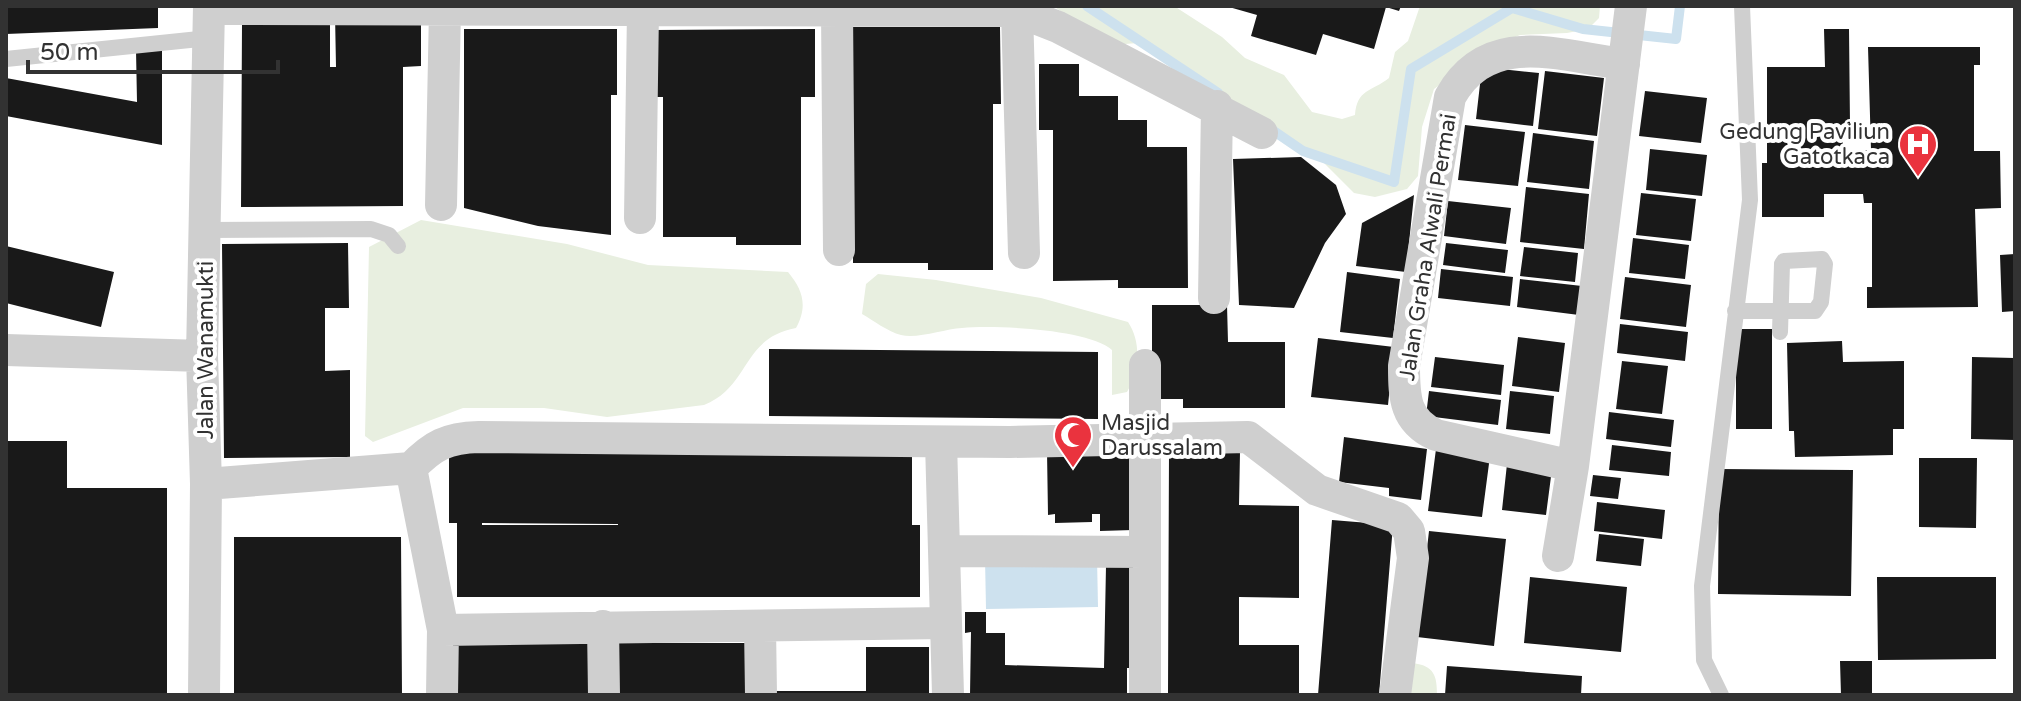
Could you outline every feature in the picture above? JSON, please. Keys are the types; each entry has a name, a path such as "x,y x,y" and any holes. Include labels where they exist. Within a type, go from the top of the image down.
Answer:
{"street":[{"path":"1558,556 1573,466 1631,6"},
{"path":"441,205 445,9"},
{"path":"209,18 445,9 1017,11 1058,27 1217,106 1262,133"},
{"path":"640,218 643,10"},
{"path":"837,10 839,250"},
{"path":"1017,11 1024,253"},
{"name":"Jalan Wanamukti","path":"204,695 206,484 202,356 209,18"},
{"name":"Jalan Graha Alwali Permai","path":"1573,466 1436,435 1418,427 1408,406 1404,366 1450,97 1459,82 1474,67 1510,50 1625,54"},
{"path":"1214,298 1217,106"},
{"path":"6,350 202,356"},
{"path":"1145,365 1145,695"},
{"path":"206,484 411,468 432,447 449,438 941,442 1248,437 1317,490 1398,518 1409,531 1413,558 1395,695"},
{"path":"941,442 948,695"},
{"path":"411,468 443,630 442,695"},
{"path":"944,551 1145,552"},
{"path":"443,630 946,623"},
{"path":"603,626 604,695"},
{"path":"760,626 761,695"}],"lane":[{"path":"1721,695 1704,660 1702,586 1750,200 1742,6"},
{"path":"6,59 209,18"},
{"path":"205,230 371,229 389,235 398,246"},
{"path":"1735,311 1781,311 1780,332"}],"green space":[{"path":"1053,6 1174,6 1222,37 1245,58 1284,75 1312,112 1342,119 1355,115 1362,96 1389,78 1395,52 1408,41 1420,6 1600,6 1599,18 1588,29 1520,35 1492,47 1434,89 1422,127 1418,176 1407,189 1375,197 1354,193 1321,160 1274,136 1176,75 1167,55 1160,49 1134,43 1114,46"},
{"path":"421,220 567,244 648,265 788,272 802,298 800,320 796,328 778,333 765,342 730,386 704,405 607,417 544,408 463,408 373,442 365,436 369,247"},
{"path":"878,274 936,280 1041,298 1128,322 1137,348 1131,384 1127,392 1112,395 1112,350 1084,337 997,327 962,328 915,336 891,331 862,314 866,284"},
{"path":"1413,663 1426,666 1433,673 1437,695 1409,695"}],"water":[{"path":"1097,557 1098,607 986,609 985,558"}],"building":[{"path":"6,6 158,6 158,28 6,34"},
{"path":"1401,6 1399,11 1386,7 1374,49 1323,34 1316,55 1251,36 1257,15 1229,7"},
{"path":"335,14 421,14 421,66 403,67 403,206 241,207 242,24 330,24 330,67 336,67"},
{"path":"853,27 1000,27 1001,104 993,104 993,270 928,270 928,263 853,263"},
{"path":"464,29 617,29 617,95 611,95 611,235 538,226 464,208"},
{"path":"815,29 815,97 801,97 801,245 736,245 736,237 663,237 663,97 656,97 655,30"},
{"name":"Gedung Paviliun Gatotkaca","path":"1824,29 1849,29 1850,125 1843,125 1843,163 1863,163 1864,150 1871,150 1868,47 1980,47 1980,65 1974,65 1974,151 2000,151 2001,208 1975,209 1978,307 1867,308 1867,287 1872,287 1872,203 1864,203 1863,194 1824,194 1824,217 1762,217 1762,163 1767,163 1767,67 1825,67"},
{"path":"136,50 162,50 162,145 6,116 6,78 137,102"},
{"path":"1039,64 1079,64 1079,96 1118,96 1118,120 1147,120 1147,147 1187,147 1188,288 1118,288 1118,280 1053,281 1053,130 1039,130"},
{"path":"1482,67 1539,73 1533,126 1476,119"},
{"path":"1545,71 1604,78 1597,136 1538,129"},
{"path":"1645,91 1707,98 1701,143 1639,136"},
{"path":"1465,125 1525,132 1518,186 1458,180"},
{"path":"1533,133 1594,141 1589,189 1527,182"},
{"path":"1650,149 1707,155 1702,196 1646,190"},
{"path":"1301,157 1336,185 1346,214 1325,243 1294,308 1239,305 1233,159"},
{"path":"1526,187 1589,194 1584,249 1520,242"},
{"path":"1641,193 1696,199 1691,241 1636,235"},
{"path":"1414,195 1406,272 1356,266 1362,223"},
{"path":"1448,201 1511,208 1506,244 1444,236"},
{"path":"1633,238 1689,245 1685,279 1629,273"},
{"path":"348,243 349,308 325,308 325,371 350,370 350,457 224,458 222,244"},
{"path":"1446,243 1508,250 1505,273 1443,265"},
{"path":"6,246 114,272 101,327 6,303"},
{"path":"1524,247 1578,253 1575,282 1520,276"},
{"path":"2015,254 2015,311 2002,312 2000,255"},
{"path":"1441,269 1513,277 1510,306 1438,298"},
{"path":"1347,272 1400,279 1393,338 1340,332"},
{"path":"1625,277 1691,285 1686,327 1620,319"},
{"path":"1520,279 1582,286 1579,315 1517,307"},
{"path":"1152,305 1227,305 1228,342 1285,342 1285,408 1183,408 1183,399 1152,399"},
{"path":"1620,324 1688,332 1685,361 1617,353"},
{"path":"1736,329 1772,329 1772,429 1736,429"},
{"path":"1518,337 1565,343 1559,392 1512,386"},
{"path":"1318,338 1394,347 1388,405 1311,397"},
{"path":"1842,341 1843,362 1904,361 1904,429 1893,429 1893,455 1795,457 1794,431 1789,431 1787,343"},
{"path":"769,349 1098,352 1098,419 769,416"},
{"path":"1435,357 1504,365 1501,395 1431,387"},
{"path":"1972,357 2015,358 2015,440 1971,439"},
{"path":"1622,361 1668,366 1662,414 1616,409"},
{"path":"1429,391 1501,400 1498,425 1426,416"},
{"path":"1510,391 1554,396 1550,434 1506,429"},
{"path":"1609,412 1674,420 1671,447 1606,439"},
{"path":"1344,437 1427,449 1421,500 1389,496 1389,488 1339,482"},
{"path":"6,441 67,441 67,488 167,488 167,695 6,695"},
{"path":"1612,445 1671,452 1669,476 1609,470"},
{"path":"1131,449 1133,530 1100,531 1100,514 1092,514 1092,522 1055,523 1055,514 1048,515 1047,451"},
{"path":"1436,449 1490,456 1482,517 1428,511"},
{"path":"449,451 912,451 912,525 920,525 920,597 457,597 457,523 449,523","holes":["482,523 618,525 482,525"]},
{"path":"1169,452 1240,452 1239,505 1299,506 1299,598 1239,597 1239,645 1299,645 1299,695 1168,695"},
{"path":"1919,458 1977,458 1976,528 1919,527"},
{"path":"1507,464 1552,469 1546,515 1502,510"},
{"path":"1719,469 1853,470 1851,596 1718,594"},
{"path":"1593,475 1621,478 1618,499 1590,496"},
{"path":"1597,502 1665,510 1662,539 1594,531"},
{"path":"1332,520 1393,525 1379,695 1318,695"},
{"path":"1429,531 1506,539 1494,646 1417,637"},
{"path":"1599,534 1644,539 1641,566 1596,561"},
{"path":"234,537 401,537 402,695 234,695"},
{"path":"1106,566 1133,566 1134,668 1127,668 1127,695 970,695 971,632 965,633 965,612 986,612 986,633 1005,633 1005,665 1104,668"},
{"path":"1530,577 1627,587 1621,652 1524,643"},
{"path":"1877,577 1996,577 1996,659 1878,660"},
{"path":"453,643 597,643 597,695 453,695"},
{"path":"610,643 753,643 753,695 610,695"},
{"path":"866,647 929,647 929,695 776,695 776,691 866,691"},
{"path":"1840,661 1872,661 1872,695 1841,695"},
{"path":"1447,666 1582,676 1581,695 1445,695"}],"waterway":[{"path":"1087,6 1218,93"},
{"path":"1268,127 1303,151 1394,182 1411,69 1512,8 1583,29 1676,39 1680,6"}],"place":[{"name":"Gedung Paviliun Gatotkaca","path":"1918,178"},
{"name":"Masjid Darussalam","path":"1073,469"}]}
